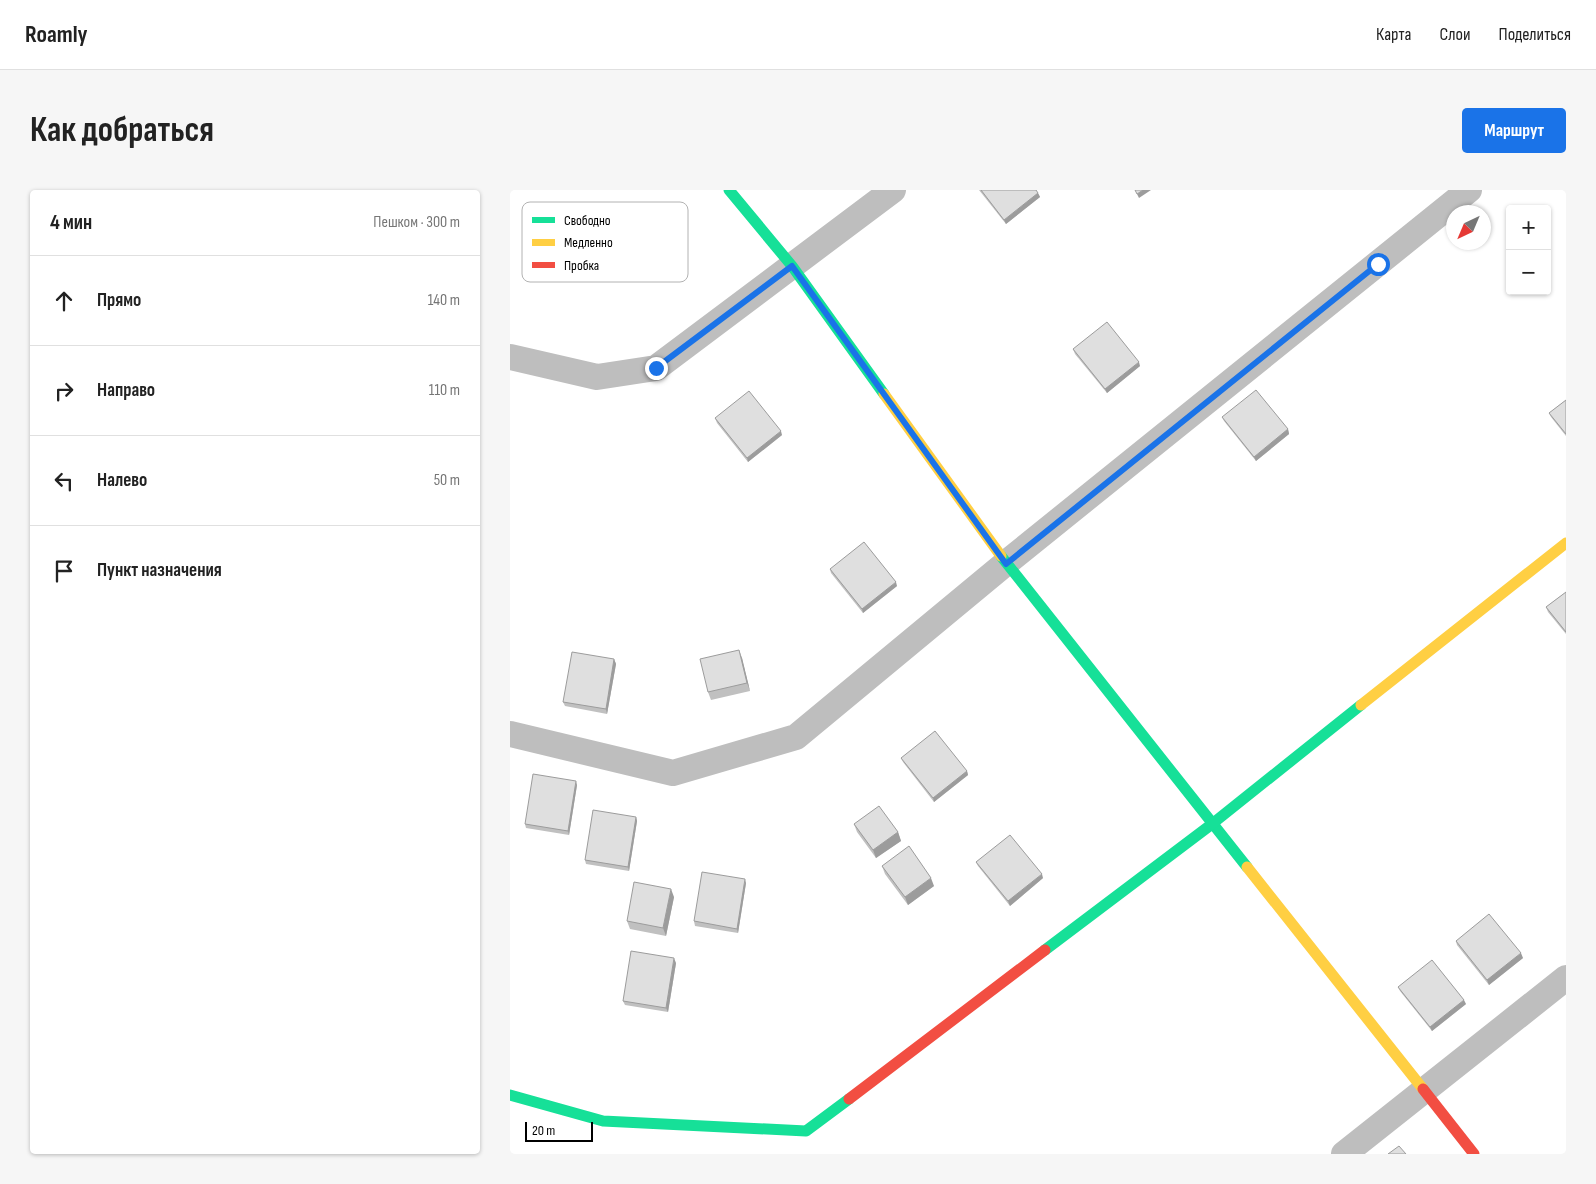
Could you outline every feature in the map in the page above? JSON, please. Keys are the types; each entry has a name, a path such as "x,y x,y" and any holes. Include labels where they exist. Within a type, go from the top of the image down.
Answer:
{"street":[{"path":"729,190 792,266 1006,564 1474,1154"},
{"path":"510,356 597,377 656,368 893,190"},
{"path":"510,734 673,773 796,736 1469,190"},
{"path":"510,1095 603,1121 806,1131 1212,824 1566,544"},
{"path":"1344,1154 1566,978"}],"building":[{"path":"981,190 1036,190 1038,193 1004,220"},
{"path":"1135,190 1143,190 1137,194"},
{"path":"1107,322 1139,362 1105,389 1073,349"},
{"path":"1256,390 1288,429 1254,457 1222,417"},
{"path":"749,391 781,431 747,458 715,418"},
{"path":"1566,400 1566,434 1549,413"},
{"path":"864,542 896,582 862,609 830,569"},
{"path":"1566,592 1566,632 1546,607"},
{"path":"739,650 747,683 708,692 700,659"},
{"path":"572,652 614,659 606,709 563,702"},
{"path":"935,731 967,771 933,798 901,758"},
{"path":"533,774 576,781 568,831 525,824"},
{"path":"879,806 898,832 873,850 854,824"},
{"path":"593,810 636,817 628,867 585,860"},
{"path":"1010,835 1042,874 1008,901 976,862"},
{"path":"909,846 931,878 905,897 882,866"},
{"path":"702,872 745,879 737,929 694,921"},
{"path":"634,882 671,889 663,928 627,921"},
{"path":"1489,914 1521,953 1487,980 1456,941"},
{"path":"631,951 674,958 666,1008 623,1001"},
{"path":"1432,960 1464,1000 1430,1027 1398,987"},
{"path":"1399,1146 1406,1154 1388,1154"}],"traffic: fast":[{"path":"729,190 792,266 884,394"},
{"path":"1001,556 1247,867"},
{"path":"1045,950 1212,824 1361,705"},
{"path":"510,1095 603,1121 806,1131 849,1099"}],"traffic: slow":[{"path":"884,394 1001,556"},
{"path":"1361,705 1566,543"},
{"path":"1247,867 1423,1089"}],"traffic: jam":[{"path":"849,1099 1045,950"},
{"path":"1423,1089 1474,1154"}],"route":[{"path":"656,368 792,266 1006,564 1378,264"}]}
